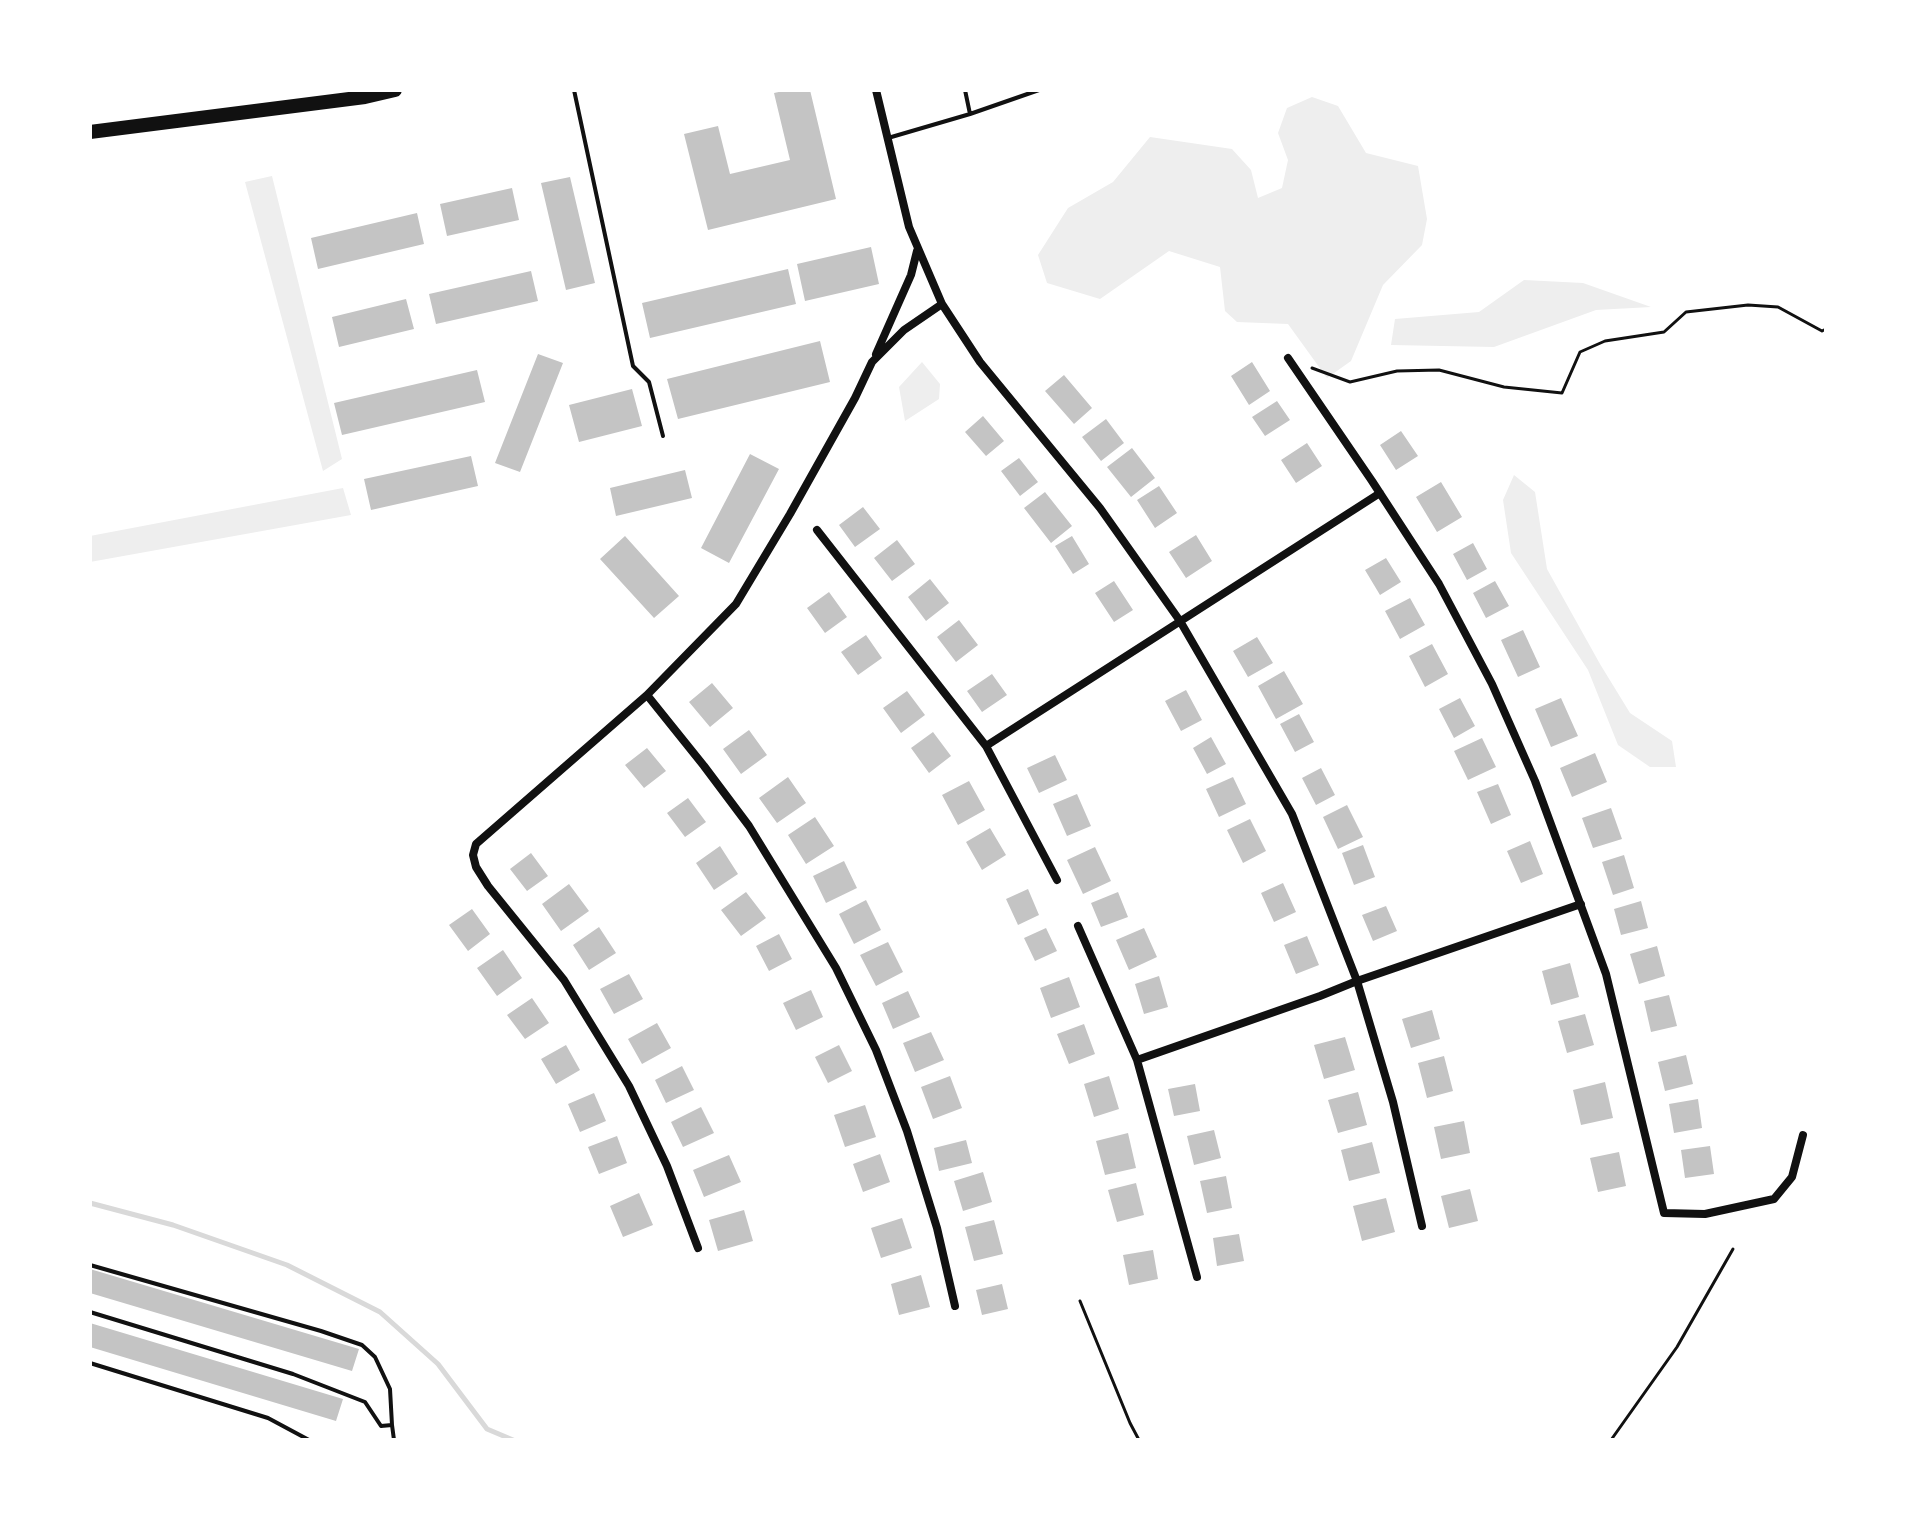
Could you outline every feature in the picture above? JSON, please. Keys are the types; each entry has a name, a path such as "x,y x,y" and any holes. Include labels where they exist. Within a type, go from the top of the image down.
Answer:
{"main road":[{"path":"90,132 365,97 395,90"}],"street":[{"path":"876,90 909,227 942,304 980,362 1100,508 1180,621 1292,814 1357,981 1393,1102 1422,1226"},
{"path":"698,1248 667,1166 629,1086 564,980 488,886 476,867 473,855 476,844 647,695 736,604 855,398 911,275 917,251"},
{"path":"872,362 904,330 942,304"},
{"path":"1288,358 1439,584 1492,684 1535,781 1606,974 1664,1213 1705,1214 1774,1199 1792,1177 1803,1135"},
{"path":"986,746 1380,493"},
{"path":"817,530 986,746 1057,880"},
{"path":"647,695 749,826 836,968 876,1050 907,1131 937,1228 955,1306"},
{"path":"1137,1060 1581,904"},
{"path":"1078,926 1137,1060 1197,1277"}],"lane":[{"path":"574,90 633,366 649,382 663,436"},
{"path":"965,90 970,114"},
{"path":"888,138 1039,90"},
{"path":"90,1265 362,1345 375,1357 390,1389 394,1440"},
{"path":"90,1312 293,1374 365,1402 381,1426 392,1425"},
{"path":"90,1363 268,1418 309,1440"}],"path":[{"path":"1288,358 1350,382 1397,371 1439,370 1504,387 1562,393 1580,352 1605,341 1664,332 1686,312 1748,305 1778,307 1822,331 1826,329"},
{"path":"1611,1440 1677,1347 1733,1249"},
{"path":"1080,1301 1139,1440"}],"shaded area":[{"path":"1312,97 1338,106 1366,153 1418,166 1427,219 1422,245 1383,285 1351,361 1327,378 1288,324 1237,322 1225,311 1220,267 1169,251 1100,299 1047,283 1038,255 1068,208 1113,182 1150,137 1232,149 1251,170 1258,198 1282,188 1288,160 1278,133 1287,108"},
{"path":"272,176 342,459 323,471 245,182"},
{"path":"1524,280 1583,283 1651,307 1596,310 1494,347 1391,345 1395,319 1479,312"},
{"path":"922,362 940,384 939,399 905,421 899,387"},
{"path":"1514,475 1535,492 1547,569 1630,713 1672,741 1676,767 1650,767 1618,745 1588,670 1511,553 1503,500"},
{"path":"343,488 351,515 90,562 90,536"}],"building":[{"path":"810,90 836,199 708,230 684,134 718,126 730,174 790,160 774,93"},
{"path":"570,177 595,283 566,290 541,183"},
{"path":"512,188 519,220 447,236 440,204"},
{"path":"417,213 424,244 318,269 311,238"},
{"path":"871,247 879,284 805,301 797,264"},
{"path":"788,269 796,304 650,338 642,303"},
{"path":"531,271 538,301 436,324 429,294"},
{"path":"406,299 414,329 339,347 332,317"},
{"path":"820,341 830,382 678,419 667,379"},
{"path":"538,354 563,363 520,472 495,463"},
{"path":"1252,362 1270,391 1249,405 1231,376"},
{"path":"477,370 485,402 342,435 334,403"},
{"path":"1064,375 1092,408 1074,424 1045,391"},
{"path":"632,389 642,426 579,442 569,405"},
{"path":"1277,401 1290,420 1265,436 1252,417"},
{"path":"983,416 1004,441 986,456 965,432"},
{"path":"1106,419 1124,443 1101,461 1082,437"},
{"path":"1401,431 1418,456 1396,470 1380,445"},
{"path":"1307,443 1322,466 1296,483 1281,460"},
{"path":"1132,448 1155,478 1131,497 1107,467"},
{"path":"750,454 779,469 729,563 701,548"},
{"path":"471,456 478,486 371,510 364,479"},
{"path":"1019,458 1038,482 1020,496 1001,471"},
{"path":"685,470 692,498 616,516 610,488"},
{"path":"1441,482 1462,517 1437,532 1416,497"},
{"path":"1159,486 1177,513 1155,528 1137,500"},
{"path":"1045,492 1072,526 1051,543 1024,508"},
{"path":"863,507 880,529 855,547 839,525"},
{"path":"1196,535 1212,561 1186,578 1169,552"},
{"path":"625,536 679,596 654,618 600,559"},
{"path":"1072,536 1089,564 1073,574 1055,546"},
{"path":"897,540 915,564 892,581 874,558"},
{"path":"1473,543 1487,569 1467,580 1453,554"},
{"path":"1386,558 1401,582 1380,595 1365,570"},
{"path":"930,579 949,603 926,621 908,597"},
{"path":"1114,581 1133,610 1114,622 1095,593"},
{"path":"1495,581 1509,606 1486,618 1473,593"},
{"path":"829,592 847,617 825,633 807,608"},
{"path":"1410,598 1425,625 1400,639 1385,611"},
{"path":"959,620 978,645 956,662 937,637"},
{"path":"1523,630 1540,667 1518,677 1501,640"},
{"path":"866,635 882,658 858,675 841,652"},
{"path":"1257,637 1273,663 1248,677 1233,651"},
{"path":"1432,644 1448,674 1425,687 1409,656"},
{"path":"1284,671 1303,704 1276,719 1258,686"},
{"path":"992,674 1007,695 982,712 967,691"},
{"path":"712,683 733,708 710,727 689,702"},
{"path":"1186,690 1202,720 1181,731 1165,701"},
{"path":"907,691 925,715 901,733 883,708"},
{"path":"1460,698 1475,726 1454,738 1439,709"},
{"path":"1561,698 1578,736 1551,747 1535,709"},
{"path":"1299,714 1314,742 1295,752 1280,724"},
{"path":"749,730 767,755 741,774 723,749"},
{"path":"933,732 951,756 929,773 911,748"},
{"path":"1211,737 1226,764 1207,774 1193,748"},
{"path":"1482,738 1496,767 1468,780 1454,751"},
{"path":"647,748 666,771 644,788 625,765"},
{"path":"1595,753 1607,782 1572,797 1560,768"},
{"path":"1055,755 1067,780 1039,793 1027,768"},
{"path":"1321,768 1335,795 1316,805 1302,778"},
{"path":"788,777 806,803 777,823 759,798"},
{"path":"1233,777 1246,804 1219,817 1206,789"},
{"path":"969,781 985,810 958,825 942,795"},
{"path":"1498,784 1511,815 1491,824 1477,792"},
{"path":"1077,794 1091,826 1067,836 1053,804"},
{"path":"688,798 706,822 685,837 667,813"},
{"path":"1347,805 1363,837 1338,849 1323,817"},
{"path":"1611,808 1622,839 1593,848 1582,818"},
{"path":"815,817 834,846 806,864 788,835"},
{"path":"1250,819 1266,851 1243,863 1227,830"},
{"path":"990,828 1006,855 982,870 966,842"},
{"path":"1530,841 1543,874 1521,883 1507,851"},
{"path":"1363,845 1375,877 1354,885 1342,853"},
{"path":"720,846 738,874 714,890 696,863"},
{"path":"1095,847 1111,881 1083,894 1067,860"},
{"path":"531,853 548,876 527,891 510,869"},
{"path":"1624,855 1634,888 1613,895 1602,862"},
{"path":"844,861 857,888 826,903 813,876"},
{"path":"1283,883 1296,912 1274,922 1261,893"},
{"path":"569,884 589,911 561,931 542,904"},
{"path":"1028,889 1039,915 1018,925 1006,899"},
{"path":"746,892 766,918 741,936 721,910"},
{"path":"1118,892 1128,917 1101,927 1091,903"},
{"path":"866,900 881,930 854,944 839,914"},
{"path":"1641,901 1648,928 1621,935 1614,909"},
{"path":"1386,906 1397,931 1373,941 1362,915"},
{"path":"472,909 490,934 468,951 449,925"},
{"path":"599,927 616,953 589,970 573,945"},
{"path":"1046,928 1057,951 1035,961 1024,938"},
{"path":"1144,928 1157,957 1129,970 1116,940"},
{"path":"779,934 792,959 769,971 756,946"},
{"path":"1307,936 1319,965 1296,974 1284,945"},
{"path":"888,942 903,972 876,986 860,955"},
{"path":"1657,946 1665,976 1639,984 1630,954"},
{"path":"503,950 522,978 497,996 477,968"},
{"path":"1570,963 1579,997 1551,1005 1542,971"},
{"path":"629,974 643,999 614,1014 600,989"},
{"path":"1159,976 1168,1007 1144,1014 1135,984"},
{"path":"1069,977 1080,1007 1051,1018 1040,988"},
{"path":"811,990 823,1017 796,1030 783,1003"},
{"path":"908,991 920,1017 893,1029 882,1003"},
{"path":"1669,995 1677,1026 1651,1032 1644,1001"},
{"path":"532,998 549,1023 525,1039 507,1015"},
{"path":"1432,1010 1440,1039 1411,1048 1402,1019"},
{"path":"1585,1014 1594,1045 1567,1053 1558,1021"},
{"path":"657,1023 671,1048 642,1064 628,1039"},
{"path":"1084,1024 1095,1054 1069,1064 1057,1034"},
{"path":"931,1032 944,1060 915,1072 903,1043"},
{"path":"1345,1037 1355,1070 1324,1079 1314,1045"},
{"path":"566,1045 580,1070 556,1084 541,1059"},
{"path":"839,1045 852,1071 828,1083 815,1057"},
{"path":"1686,1055 1693,1084 1665,1091 1658,1062"},
{"path":"1444,1056 1453,1091 1427,1098 1418,1063"},
{"path":"682,1066 694,1090 666,1103 655,1080"},
{"path":"950,1076 962,1108 933,1119 921,1087"},
{"path":"1109,1076 1119,1109 1094,1117 1084,1084"},
{"path":"1605,1082 1613,1118 1581,1125 1573,1090"},
{"path":"1195,1084 1200,1111 1174,1116 1168,1089"},
{"path":"1358,1092 1367,1125 1338,1133 1328,1100"},
{"path":"594,1093 606,1121 580,1132 568,1104"},
{"path":"1698,1099 1702,1128 1674,1133 1669,1104"},
{"path":"865,1105 876,1137 845,1147 834,1115"},
{"path":"701,1107 714,1133 683,1147 671,1122"},
{"path":"1464,1121 1470,1153 1441,1159 1434,1127"},
{"path":"1214,1130 1221,1158 1194,1165 1187,1136"},
{"path":"1128,1133 1136,1168 1105,1175 1096,1141"},
{"path":"617,1136 627,1163 599,1174 588,1147"},
{"path":"966,1140 972,1163 939,1171 934,1148"},
{"path":"1372,1142 1380,1173 1349,1181 1341,1150"},
{"path":"1710,1146 1714,1174 1685,1178 1681,1150"},
{"path":"1619,1152 1626,1186 1598,1192 1590,1158"},
{"path":"880,1154 890,1182 863,1192 853,1164"},
{"path":"729,1155 741,1182 704,1197 693,1170"},
{"path":"983,1172 992,1202 963,1211 954,1181"},
{"path":"1226,1176 1232,1208 1207,1213 1200,1181"},
{"path":"1136,1183 1144,1215 1117,1222 1108,1190"},
{"path":"1470,1189 1478,1221 1449,1228 1441,1196"},
{"path":"639,1193 653,1225 623,1237 610,1206"},
{"path":"1386,1198 1395,1232 1362,1241 1353,1206"},
{"path":"744,1210 753,1241 718,1251 709,1220"},
{"path":"902,1218 912,1248 881,1258 871,1228"},
{"path":"994,1220 1003,1254 974,1261 965,1227"},
{"path":"1239,1234 1244,1261 1217,1266 1213,1238"},
{"path":"1153,1250 1158,1279 1129,1285 1123,1255"},
{"path":"90,1269 359,1349 352,1371 90,1293"},
{"path":"921,1275 930,1307 899,1315 891,1284"},
{"path":"1002,1284 1008,1309 982,1315 976,1290"},
{"path":"90,1323 343,1399 336,1421 90,1347"}],"waterway":[{"path":"90,1203 173,1225 287,1265 380,1312 438,1364 487,1429 513,1440"}]}
